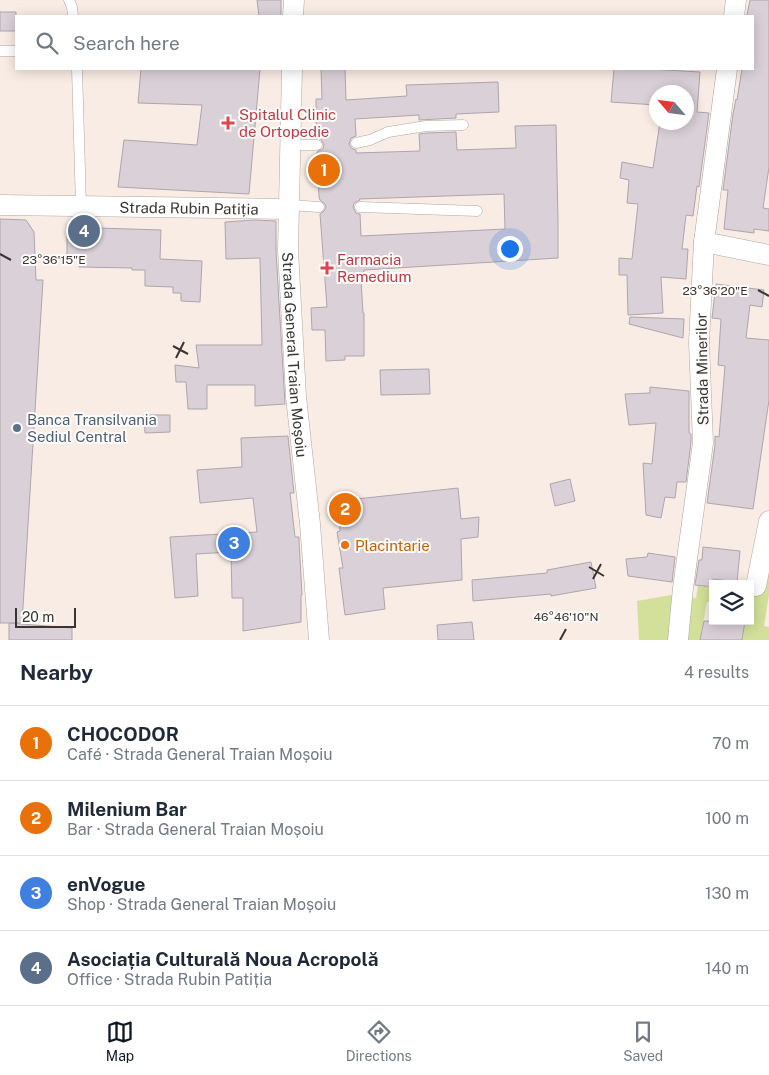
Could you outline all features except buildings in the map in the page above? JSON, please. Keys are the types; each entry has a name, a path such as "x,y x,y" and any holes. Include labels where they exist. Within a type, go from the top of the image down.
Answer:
{"street":[{"path":"293,15 294,0"},
{"path":"734,15 736,0"},
{"name":"Strada General Traian Moșoiu","path":"292,70 288,250 296,397 310,524 319,640"},
{"name":"Strada Minerilor","path":"678,640 683,588 703,444 699,342 704,242 727,70"},
{"name":"Strada Rubin Patiția","path":"0,205 289,207"},
{"path":"704,242 769,255"},
{"path":"756,586 769,521"}],"lane":[{"path":"69,0 73,15"},
{"path":"0,52 15,51"},
{"path":"77,70 81,206"},
{"path":"356,143 370,140 388,132 426,126 462,125"},
{"path":"290,145 317,145"},
{"path":"289,207 319,207"},
{"path":"360,207 477,211"}],"green space":[{"path":"769,573 769,595 764,626 769,627 769,640 742,640 744,625 754,625 754,593 762,594"},
{"path":"698,585 709,586 709,602 707,602 700,640 639,640 637,601 671,595 696,598"}],"place":[{"name":"Spitalul Clinic de Ortopedie","path":"228,123"},
{"name":"CHOCODOR","path":"324,170"},
{"name":"Asociația Culturală Noua Acropolă","path":"84,231"},
{"name":"Farmacia Remedium","path":"327,268"},
{"name":"Banca Transilvania Sediul Central","path":"17,428"},
{"name":"Milenium Bar","path":"345,509"},
{"name":"enVogue","path":"234,543"},
{"name":"Placintarie","path":"345,545"}]}
